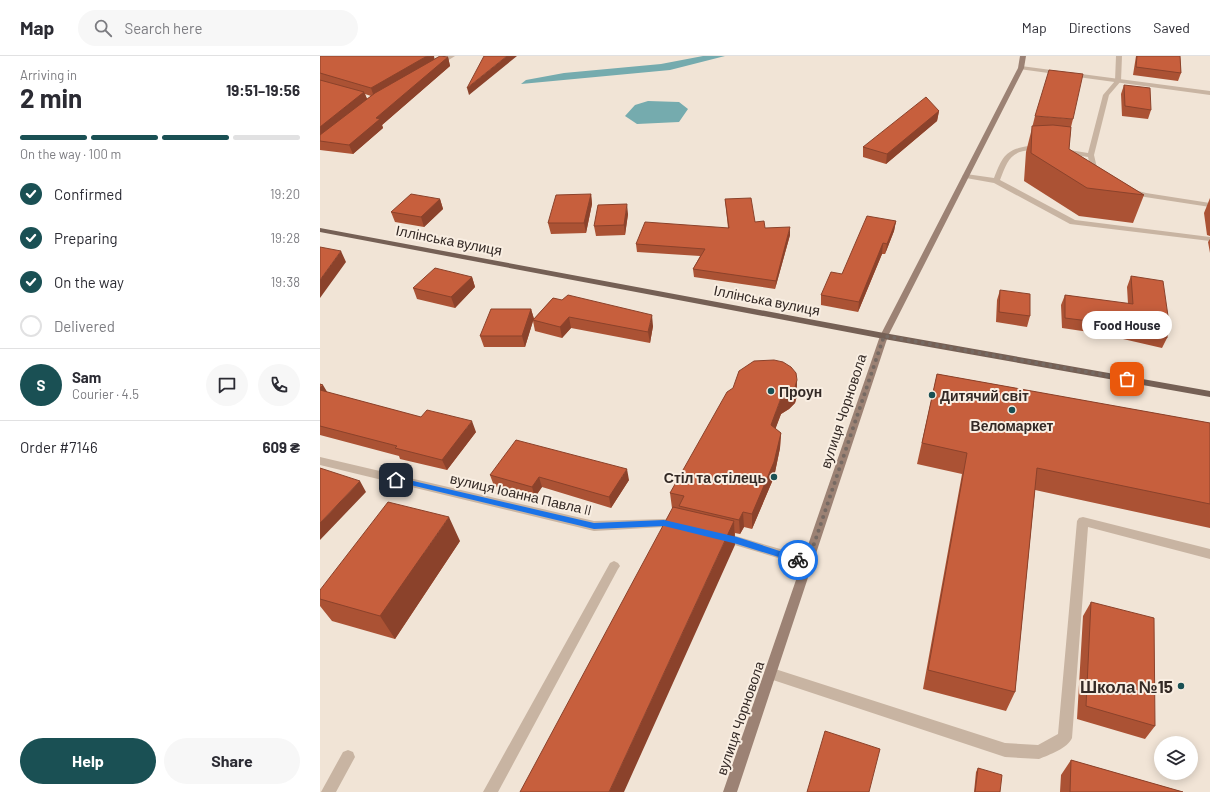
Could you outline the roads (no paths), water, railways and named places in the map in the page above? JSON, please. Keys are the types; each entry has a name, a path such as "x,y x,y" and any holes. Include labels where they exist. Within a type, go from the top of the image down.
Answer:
{"main road":[{"name":"вулиця Чорновола","path":"730,792 772,674 884,336 1021,68 1023,56"},
{"name":"Іллінська вулиця","path":"320,230 884,336 1210,394"}],"street":[{"path":"433,67 452,56"},
{"path":"1104,177 1094,169 1092,155 1106,95 1118,81 1118,56"},
{"path":"1021,68 1210,93"},
{"path":"996,181 1007,157 1019,148 1053,150 1092,155"},
{"path":"966,176 996,181 1073,222 1210,239"},
{"path":"1122,187 1145,195 1210,205"},
{"name":"вулиця Іоанна Павла II","path":"320,461 594,526 664,523 686,528"},
{"path":"772,674 1005,750 1039,752 1065,738 1082,521 1210,554"},
{"path":"708,533 808,562"},
{"path":"490,792 614,566"},
{"path":"328,792 348,756"}],"water":[{"path":"703,56 725,56 670,70 521,84 526,80 564,73 661,64"},
{"path":"648,101 679,102 688,109 679,122 637,124 625,116 635,105"}],"place":[{"name":"Food House","path":"1127,379"},
{"name":"Проун","path":"771,391"},
{"name":"Дитячий світ","path":"932,395"},
{"name":"Веломаркет","path":"1012,410"},
{"name":"Стіл та стілець","path":"774,477"},
{"name":"Школа №15","path":"1181,686"}]}
